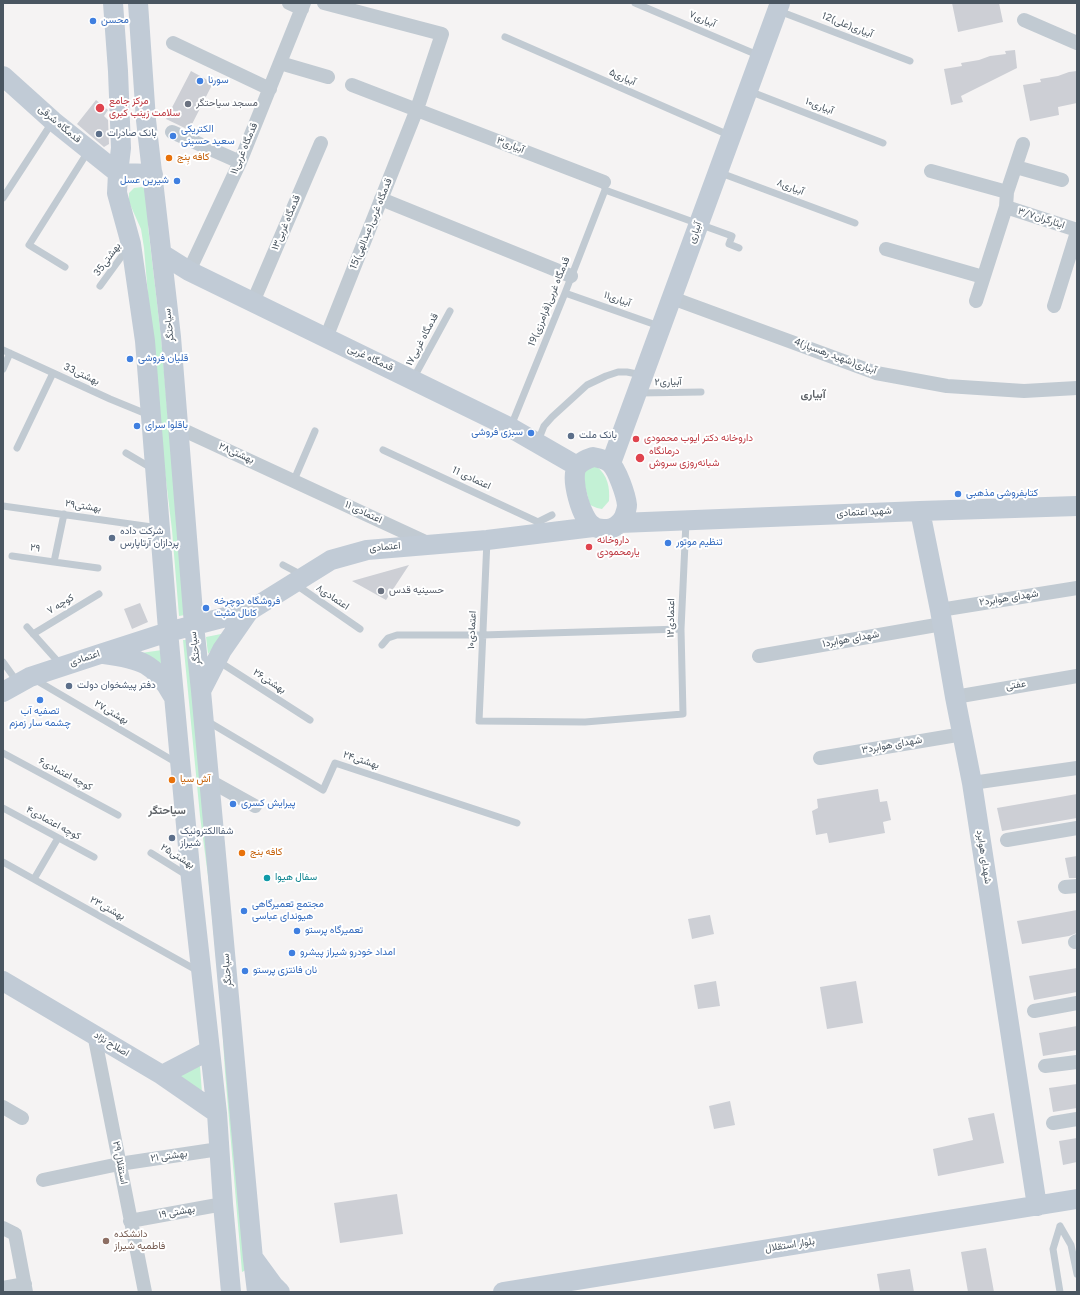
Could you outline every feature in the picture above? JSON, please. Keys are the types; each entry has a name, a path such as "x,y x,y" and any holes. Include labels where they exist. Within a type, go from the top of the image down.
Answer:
{"main road":[{"name":"سیاحتگر","path":"138,3 146,120 171,337 194,625 210,780 257,1292"},
{"path":"109,5 118,71 121,148 117,193 131,244 145,341 174,698 182,766 201,973 217,1113 223,1204 232,1292"},
{"name":"آبیاری","path":"611,463 779,7"},
{"name":"قدمگاه شرقی","path":"3,76 53,121 118,173"},
{"path":"118,173 153,174"},
{"name":"قدمگاه غربی","path":"162,254 189,271 511,428 577,466"},
{"path":"145,341 171,337"},
{"path":"593,457 604,459 611,463 623,489 623,514 611,529 602,530 593,526 586,519 578,497 575,473 577,466 583,461 593,457"},
{"name":"شهید اعتمادی","path":"623,514 651,523 920,511 1077,506"},
{"name":"شهدای هوابرد","path":"920,511 972,784 1037,1206"},
{"name":"اعتمادی","path":"17,684 62,666 168,632 249,611 298,579 331,560 367,550 487,540 545,523 593,526"},
{"path":"106,652 142,634 154,626 160,615 165,593"},
{"path":"201,691 218,661 222,650 249,611"},
{"path":"106,652 147,664 165,682 174,698"},
{"name":"اصلاح نژاد","path":"3,981 162,1075 217,1113"},
{"path":"162,1075 210,1050"},
{"name":"بلوار استقلال","path":"503,1292 1077,1199"},
{"path":"253,1259 280,1292"},
{"path":"221,1292 228,1263"}],"street":[{"name":"15قدمگاه غربی(عبدالهی)","path":"324,3 442,34 417,110 326,338"},
{"name":"قدمگاه غربی۱۱","path":"189,271 240,162 270,89 280,63 298,5"},
{"path":"1024,20 1077,43"},
{"path":"173,43 270,89"},
{"path":"280,63 328,77"},
{"name":"آبیاری۳","path":"352,85 604,186"},
{"path":"172,132 240,162"},
{"name":"قدمگاه غربی۱۳","path":"253,302 321,143"},
{"path":"976,301 1006,207 1007,192 1023,144"},
{"path":"1016,167 1062,180"},
{"path":"931,171 1007,192"},
{"path":"382,199 571,276"},
{"name":"ایثارگران۳/۷","path":"1006,207 1077,231"},
{"path":"1054,306 1077,231"},
{"path":"886,250 983,277"},
{"name":"4آبیاری(شهید رهسپار)","path":"672,298 876,373 955,387 1024,391 1077,388"},
{"name":"۲۸بهشتی","path":"179,428 294,480"},
{"name":"۱۱ اعتمادی","path":"294,480 432,545"},
{"name":"شهدای هوابرد۲","path":"941,617 1077,588"},
{"name":"شهدای هوابرد۱","path":"759,656 941,617"},
{"name":"عفتی","path":"955,696 1077,676"},
{"name":"۳شهدای هوابرد","path":"820,758 963,734"},
{"path":"972,784 1077,768"},
{"path":"210,780 255,806"},
{"path":"1007,840 1077,828"},
{"path":"1034,1011 1077,1003"},
{"name":"۲۹ استقلال","path":"94,1034 145,1292"},
{"path":"1045,1066 1077,1062"},
{"path":"3,1107 22,1118"},
{"path":"1053,1123 1077,1119"},
{"name":"۲۱ بهشتی","path":"43,1180 119,1164 219,1149"},
{"name":"۱۹ بهشتی","path":"130,1221 223,1204"},
{"path":"3,1288 26,1288 9,1231"}],"lane":[{"name":"آبیاری۷","path":"635,3 761,56"},
{"name":"12آبیاری(علی)","path":"779,7 910,61"},
{"name":"آبیاری۵","path":"505,37 731,136"},
{"name":"آبیاری۱۰","path":"748,90 883,143"},
{"path":"3,198 53,121"},
{"path":"65,267 29,245 89,150"},
{"name":"آبیاری۸","path":"718,172 855,224"},
{"name":"آبیاری۳","path":"604,186 732,236 730,244 739,248"},
{"name":"19قدمگاه غربی(فرامرزی)","path":"511,428 565,293 604,186"},
{"name":"بهشتی35","path":"100,286 131,244"},
{"name":"آبیاری۱۱","path":"565,293 661,327"},
{"name":"قدمگاه غربی۱۷","path":"413,379 450,311"},
{"name":"33بهشتی","path":"3,350 151,416"},
{"path":"3,369 10,353"},
{"path":"537,443 544,426 587,386 606,376 618,372 644,375"},
{"path":"17,448 53,373"},
{"name":"آبیاری۲","path":"637,394 701,392"},
{"path":"294,480 315,431"},
{"name":"11 اعتمادی","path":"383,450 545,523"},
{"path":"126,453 156,471"},
{"path":"266,468 311,497"},
{"name":"۲۹بهشتی","path":"3,506 160,529"},
{"path":"54,562 64,514"},
{"name":"اعتمادی۱۲","path":"479,721 585,722 683,714 681,629 686,521"},
{"name":"اعتمادی۱۰","path":"479,721 487,540"},
{"name":"۲۹","path":"12,556 98,568"},
{"name":"اعتمادی۸","path":"283,565 360,629"},
{"name":"کوچه ۷","path":"33,634 99,594"},
{"path":"27,627 62,666"},
{"path":"382,644 388,638 397,635 482,635 681,629"},
{"name":"۲۶بهشتی","path":"218,661 310,720"},
{"path":"3,662 17,684"},
{"name":"۲۷بهشتی","path":"17,684 182,766"},
{"name":"۲۴بهشتی","path":"204,719 323,790 335,764 517,823"},
{"name":"کوچه اعتمادی۶","path":"3,754 118,815"},
{"name":"کوچه اعتمادی۴","path":"3,808 94,857"},
{"path":"34,879 58,838"},
{"name":"۲۵بهشتی","path":"151,853 192,878"},
{"name":"۲۳بهشتی","path":"3,862 201,973"},
{"path":"1060,1292 1053,1249 1060,1226 1071,1245 1077,1274"}],"green space":[{"path":"142,187 148,192 150,204 148,226 161,337 185,615 179,616 172,530 158,414 144,248 141,229 129,202 129,193 134,188"},
{"path":"596,466 606,478 609,491 609,501 602,509 590,505 582,475 588,468"},
{"path":"226,633 208,654 206,637"},
{"path":"183,640 188,640 246,1270 242,1272 221,1008"},
{"path":"162,650 165,671 141,653"},
{"path":"200,1066 202,1093 173,1074"}],"building":[{"path":"952,3 999,3 1003,22 958,32"},
{"path":"1015,50 1017,68 961,96 963,102 951,105 944,69 962,66 961,63 1006,54 1005,51"},
{"name":"مسجد سیاحتگر","path":"191,71 213,83 189,130 166,119"},
{"path":"1077,71 1077,103 1058,107 1059,115 1030,121 1023,85 1041,82 1040,79"},
{"name":"بانک صادرات","path":"96,100 108,110 104,116 108,120 109,144 104,147 77,124"},
{"name":"حسینیه قدس","path":"409,565 386,600 352,581"},
{"path":"140,603 148,622 132,629 124,609"},
{"path":"878,789 880,802 887,801 891,820 883,822 885,833 829,843 827,833 816,835 812,811 818,808 817,799"},
{"path":"1077,794 1077,818 1002,831 997,808"},
{"path":"1077,856 1077,878 1069,878 1065,858"},
{"path":"1077,910 1077,933 1069,936 1022,944 1017,921"},
{"path":"710,915 714,934 692,939 688,919"},
{"path":"1077,968 1077,992 1034,1000 1029,976"},
{"path":"716,981 720,1006 698,1009 694,985"},
{"path":"856,981 863,1023 827,1029 820,987"},
{"path":"1077,1026 1077,1050 1043,1056 1039,1033"},
{"path":"1077,1084 1077,1108 1053,1112 1049,1088"},
{"path":"730,1101 735,1125 714,1129 709,1106"},
{"path":"994,1113 1004,1163 938,1176 933,1149 973,1140 968,1118"},
{"path":"1077,1138 1077,1162 1063,1165 1059,1141"},
{"path":"397,1194 403,1234 340,1243 334,1203"},
{"path":"986,1248 994,1292 968,1292 961,1252"},
{"path":"910,1269 914,1292 880,1292 877,1274"}],"place":[{"name":"محسن","path":"93,21"},
{"name":"سورنا","path":"200,81"},
{"name":"مسجد سیاحتگر","path":"188,104"},
{"name":"مرکز جامع سلامت زینب کبری","path":"100,108"},
{"name":"بانک صادرات","path":"99,134"},
{"name":"الکتریکی سعید حسینی","path":"173,136"},
{"name":"کافه بِنج","path":"169,158"},
{"name":"شیرین عسل","path":"177,181"},
{"name":"قلیان فروشی","path":"130,359"},
{"name":"باقلوا سرای","path":"137,426"},
{"name":"سبزی فروشی","path":"531,433"},
{"name":"بانک ملت","path":"571,436"},
{"name":"داروخانه دکتر ایوب محمودی","path":"636,439"},
{"name":"درمانگاه شبانه‌روزی سروش","path":"640,458"},
{"name":"کتابفروشی مذهبی","path":"958,494"},
{"name":"شرکت داده پردازان آرتاپارس","path":"112,538"},
{"name":"تنظیم موتور","path":"668,543"},
{"name":"داروخانه یارمحمودی","path":"589,547"},
{"name":"حسینیه قدس","path":"381,591"},
{"name":"فروشگاه دوچرخه کانال مثبت","path":"206,608"},
{"name":"دفتر پیشخوان دولت","path":"69,686"},
{"name":"تصفیه آب چشمه سار زمزم","path":"40,700"},
{"name":"آش سیا","path":"172,780"},
{"name":"پیرایش کسری","path":"233,804"},
{"name":"شفاالکترونیک شیراز","path":"172,838"},
{"name":"کافه بنج","path":"242,853"},
{"name":"سفال هیوا","path":"267,878"},
{"name":"مجتمع تعمیرگاهی هیوندای عباسی","path":"244,911"},
{"name":"تعمیرگاه پرستو","path":"297,931"},
{"name":"امداد خودرو شیراز پیشرو","path":"292,953"},
{"name":"نان فانتزی پرستو","path":"245,971"},
{"name":"دانشکده فاطمیه شیراز","path":"106,1241"}],"district":[{"name":"آبیاری","path":"813,396"},
{"name":"سیاحتگر","path":"167,812"}]}
